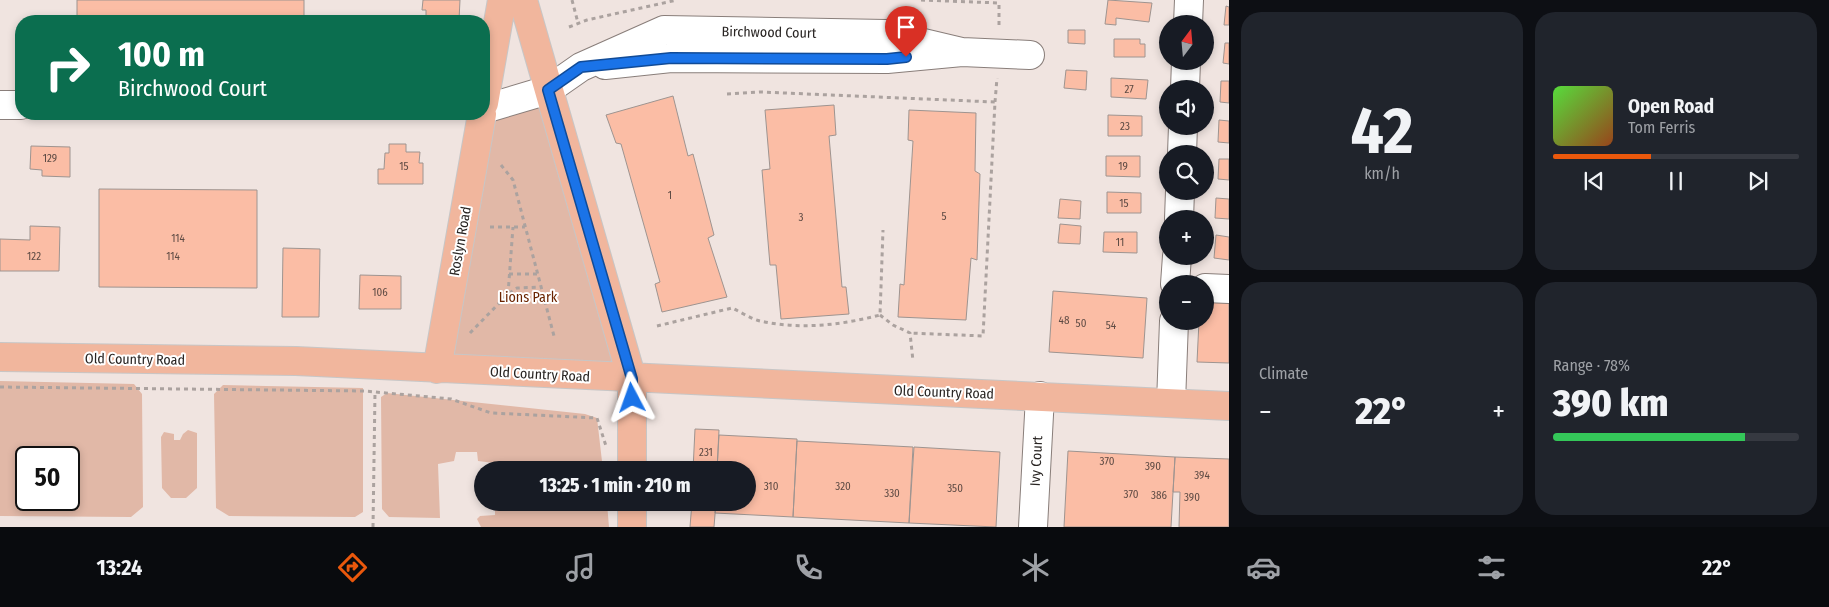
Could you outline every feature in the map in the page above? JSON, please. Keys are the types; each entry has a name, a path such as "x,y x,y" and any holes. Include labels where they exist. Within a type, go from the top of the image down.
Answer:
{"main road":[{"path":"490,69 502,0"},
{"path":"523,0 632,379 632,461"},
{"name":"Roslyn Road","path":"437,368 481,120"},
{"name":"Old Country Road","path":"0,357 296,361 632,379 1229,406"},
{"path":"632,511 632,527"}],"street":[{"path":"1188,15 1189,0"},
{"name":"Birchwood Court","path":"490,107 548,90 581,67 671,58 887,59 962,52 1030,55"},
{"path":"0,105 15,105"},
{"path":"1214,288 1229,289"},
{"path":"1171,403 1174,330"},
{"name":"Ivy Court","path":"1033,527 1040,396"}],"path":[{"path":"572,0 578,23"},
{"path":"569,27 578,23 677,0"},
{"path":"921,0 999,3 999,34"},
{"path":"999,9 1000,0"},
{"path":"880,315 892,325 910,333 983,336 997,70"},
{"path":"727,94 761,92 995,102"},
{"path":"501,165 513,180 554,336"},
{"path":"490,227 525,227"},
{"path":"508,294 513,227"},
{"path":"880,315 883,230"},
{"path":"509,274 538,274"},
{"path":"470,333 508,294 517,288 541,288"},
{"path":"657,326 732,308 759,321 804,326 840,323 880,315"},
{"path":"910,333 913,362"},
{"path":"0,387 375,392 450,399 491,413 597,418 606,444 606,453"},
{"path":"373,527 375,392"}],"green space":[{"name":"Lions Park","path":"548,90 632,379 437,369 481,120 490,120 490,111"},
{"path":"0,381 134,384 142,394 143,507 131,517 0,516"},
{"path":"223,385 363,388 363,512 355,517 229,516 216,508 214,394"},
{"path":"387,393 585,414 597,418 602,461 478,461 477,452 456,452 454,461 438,464 440,518 389,517 382,509 381,397"},
{"path":"188,430 197,433 197,488 186,498 171,498 162,488 161,437 164,432 174,434 174,440 180,440"},
{"path":"495,511 608,511 609,527 481,527 477,519 480,516 495,515"}],"building":[{"path":"77,0 304,0 304,15 77,15"},
{"path":"423,0 460,0 459,15 426,15 426,10 422,10"},
{"path":"1108,0 1152,3 1149,22 1116,18 1116,25 1105,24"},
{"path":"1226,6 1229,7 1229,25 1224,25"},
{"path":"1068,30 1085,30 1085,44 1068,43"},
{"path":"1114,39 1140,39 1140,44 1145,44 1145,57 1114,57"},
{"path":"1225,43 1229,43 1229,64 1223,63"},
{"path":"1066,70 1087,71 1086,90 1064,88"},
{"path":"1111,78 1148,80 1146,99 1111,97"},
{"path":"1221,81 1229,81 1229,103 1220,102"},
{"path":"673,96 688,156 693,154 714,235 708,238 727,297 662,312 655,284 660,282 621,144 616,143 606,115"},
{"path":"834,105 836,135 829,136 842,287 846,287 849,314 781,319 776,265 770,265 762,170 770,169 765,110"},
{"path":"909,110 976,113 975,171 980,174 977,260 971,258 966,320 898,317 900,284 904,285 913,141 908,140"},
{"path":"1108,115 1142,116 1142,136 1108,136"},
{"path":"1219,120 1229,121 1229,143 1218,142"},
{"path":"389,144 406,144 406,152 420,152 419,163 423,163 423,184 378,184 378,169 384,169 385,153 389,153"},
{"path":"31,146 70,147 70,177 42,176 42,170 30,169"},
{"path":"1106,156 1140,156 1140,177 1106,176"},
{"path":"1219,159 1229,159 1229,180 1218,179"},
{"path":"99,189 257,190 257,288 99,287"},
{"path":"1107,192 1141,193 1141,213 1107,213"},
{"path":"1216,198 1229,199 1229,219 1215,218"},
{"path":"1060,199 1081,201 1080,219 1058,218"},
{"path":"1060,224 1081,226 1080,244 1058,243"},
{"path":"30,226 60,227 59,271 0,271 0,239 30,240"},
{"path":"1104,232 1137,232 1137,253 1103,252"},
{"path":"1216,235 1229,237 1229,260 1214,258"},
{"path":"283,248 320,249 319,317 282,317"},
{"path":"360,275 401,276 401,309 359,309"},
{"path":"1053,291 1147,298 1143,358 1049,352"},
{"path":"1214,300 1229,301 1229,363 1197,362 1199,330 1214,330"},
{"path":"695,429 719,430 717,461 693,461"},
{"path":"719,435 797,439 793,517 715,513 715,511 756,511 756,461 718,461"},
{"path":"797,441 913,447 909,523 793,517"},
{"path":"914,447 1000,452 996,527 909,523"},
{"path":"1068,451 1175,457 1171,527 1064,527"},
{"path":"1175,457 1229,459 1229,527 1179,527 1180,492 1173,492"},
{"path":"691,511 715,511 714,527 690,527"}],"route":[{"path":"632,398 632,379 548,90 581,67 671,58 887,59 906,57"}]}
